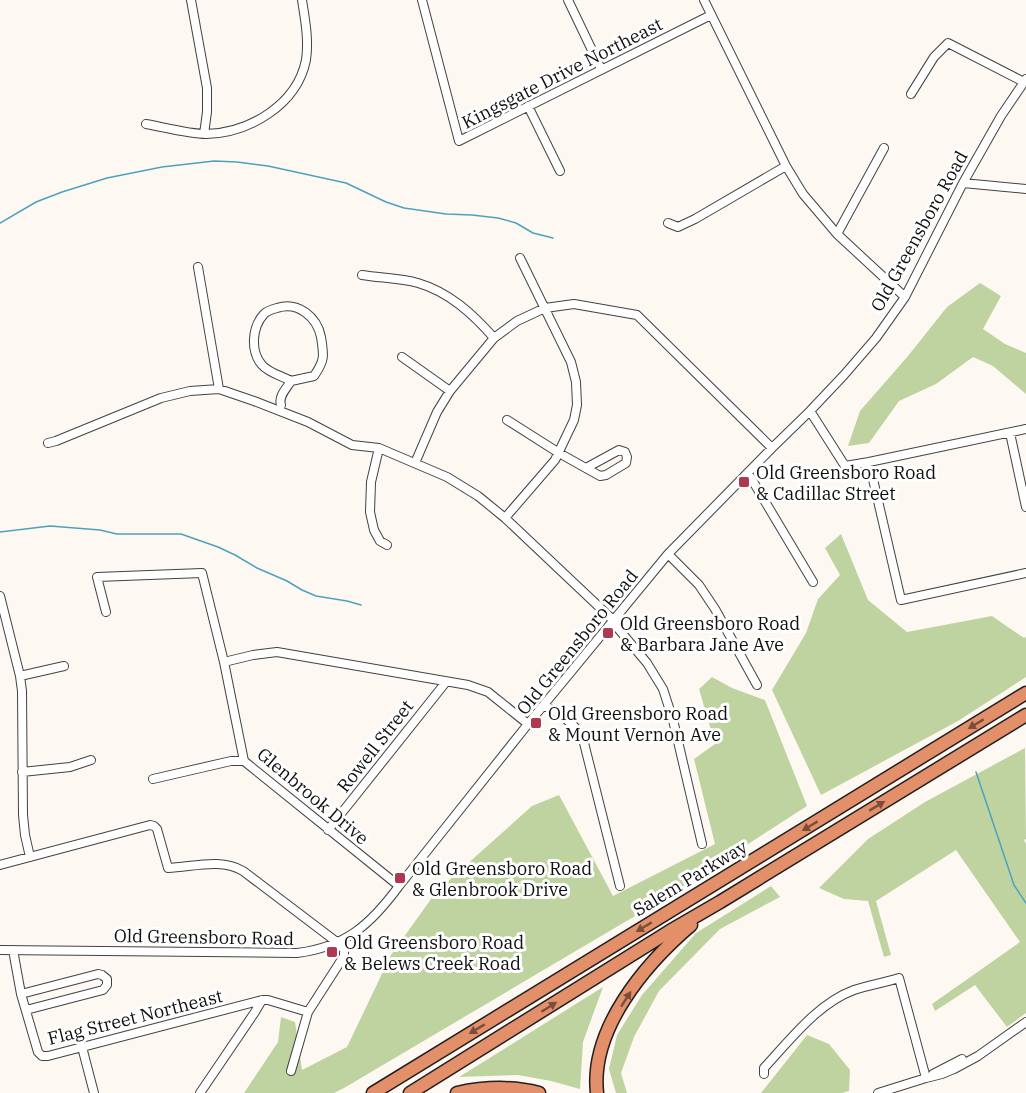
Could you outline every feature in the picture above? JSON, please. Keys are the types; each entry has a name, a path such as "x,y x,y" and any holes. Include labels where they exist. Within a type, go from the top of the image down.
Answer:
{"highway":[{"name":"Salem Parkway","path":"373,1093 1026,693"},
{"name":"Salem Parkway","path":"410,1093 670,931 1026,715"},
{"path":"597,1093 600,1052 607,1032 625,999 661,953 720,902"},
{"path":"457,1093 495,1088 539,1093"}],"street":[{"path":"191,0 207,88 204,134"},
{"path":"146,124 204,134 223,132 242,128 278,107 300,77 306,60 307,41 302,0"},
{"name":"Kingsgate Drive Northeast","path":"423,0 459,141 711,15"},
{"path":"568,0 601,69"},
{"path":"704,0 786,166 803,194 837,234 904,297"},
{"path":"911,94 934,57 948,43 1025,80"},
{"name":"Old Greensboro Road","path":"0,950 297,953 314,951 338,943 365,926 383,908 528,724 668,554 810,411 876,338 904,297 963,183 1001,116 1025,80"},
{"path":"528,106 560,171"},
{"path":"837,234 884,148"},
{"path":"668,223 678,227 695,219 786,166"},
{"path":"963,183 1026,189"},
{"path":"505,518 555,460 576,412 577,394 571,362 520,258"},
{"path":"198,267 219,389"},
{"path":"362,275 416,283 438,290 460,304 494,338"},
{"path":"415,463 437,412 450,391 494,338 518,321 545,308 574,304 637,315 772,448"},
{"path":"279,407 282,393 291,381 314,376 321,365 324,354 320,332 315,321 305,312 291,306 279,307 266,312 253,339 256,354 262,366 291,381"},
{"path":"402,357 450,391"},
{"path":"48,443 160,398 190,391 219,389 279,407 352,445 379,448 455,482 478,496 505,518 613,620 647,663 663,689 674,720 702,844"},
{"path":"810,411 845,466 1026,429"},
{"path":"507,420 559,453 600,476 606,475 626,462 627,457 625,452 619,450 586,468"},
{"path":"1010,433 1026,507"},
{"path":"379,448 371,482 370,512 374,530 380,541 387,545"},
{"path":"869,462 901,600 1026,573"},
{"path":"748,473 813,582"},
{"path":"668,554 699,585 710,601 757,685"},
{"name":"Glenbrook Drive","path":"105,612 97,577 202,573 224,662 244,761 399,886"},
{"path":"0,596 22,691 23,815 30,857"},
{"path":"224,662 276,652 468,685 488,692 528,724"},
{"path":"20,676 64,666"},
{"name":"Rowell Street","path":"328,830 447,682"},
{"path":"544,705 563,715 582,735 620,885"},
{"path":"22,772 70,767 91,760"},
{"path":"153,779 231,761 244,761"},
{"path":"0,865 150,825 157,829 168,868 223,864 243,871 338,943 344,950 344,956 308,1012 291,1071"},
{"name":"Flag Street Northeast","path":"13,950 21,994 38,1053 42,1056 262,1000 308,1012"},
{"path":"21,994 98,974 107,979 107,985 103,990 26,1010"},
{"path":"764,1074 764,1068 808,1022 833,1000 854,990 899,978 926,1078"},
{"path":"200,1093 262,1000"},
{"path":"878,1093 926,1078 940,1069 992,1046 1026,1023"},
{"path":"82,1047 94,1093"}],"green space":[{"path":"980,283 1001,296 983,329 1005,344 1026,353 1026,394 993,366 973,357 936,384 899,401 869,443 848,446 860,411 947,307"},
{"path":"841,534 868,600 907,632 992,616 1024,638 1026,637 1026,677 958,721 821,795 772,690 806,633 818,599 840,575 825,548"},
{"path":"712,677 732,688 765,700 807,806 652,906 344,1088 334,1093 244,1093 278,1042 281,1017 295,1022 302,1070 347,1047 391,955 436,892 532,806 559,795 613,896 715,844 694,759 715,744 699,689"},
{"path":"1025,748 1026,1013 1007,1027 975,985 935,1011 932,1004 1020,942 956,850 876,901 891,955 884,957 868,901 844,899 819,888 868,839 925,802"},
{"path":"771,886 780,897 720,929 659,991 634,1037 621,1073 627,1093 616,1093 609,1069 617,1035 642,995 696,933"},
{"path":"603,987 583,1042 580,1089 518,1075 459,1077"},
{"path":"807,1035 829,1044 850,1070 849,1091 842,1093 761,1093"}],"waterway":[{"path":"0,223 36,202 107,178 162,167 214,161 268,166 346,183 404,208 498,218 516,223 533,233 553,238"},
{"path":"0,532 50,526 100,530 117,534 181,534 218,547 316,596 361,605"},
{"path":"976,772 1014,885 1026,903"}],"place":[{"name":"Old Greensboro Road & Cadillac Street","path":"744,482"},
{"name":"Old Greensboro Road & Barbara Jane Ave","path":"608,633"},
{"name":"Old Greensboro Road & Mount Vernon Ave","path":"536,723"},
{"name":"Old Greensboro Road & Glenbrook Drive","path":"400,878"},
{"name":"Old Greensboro Road & Belews Creek Road","path":"332,952"}]}
